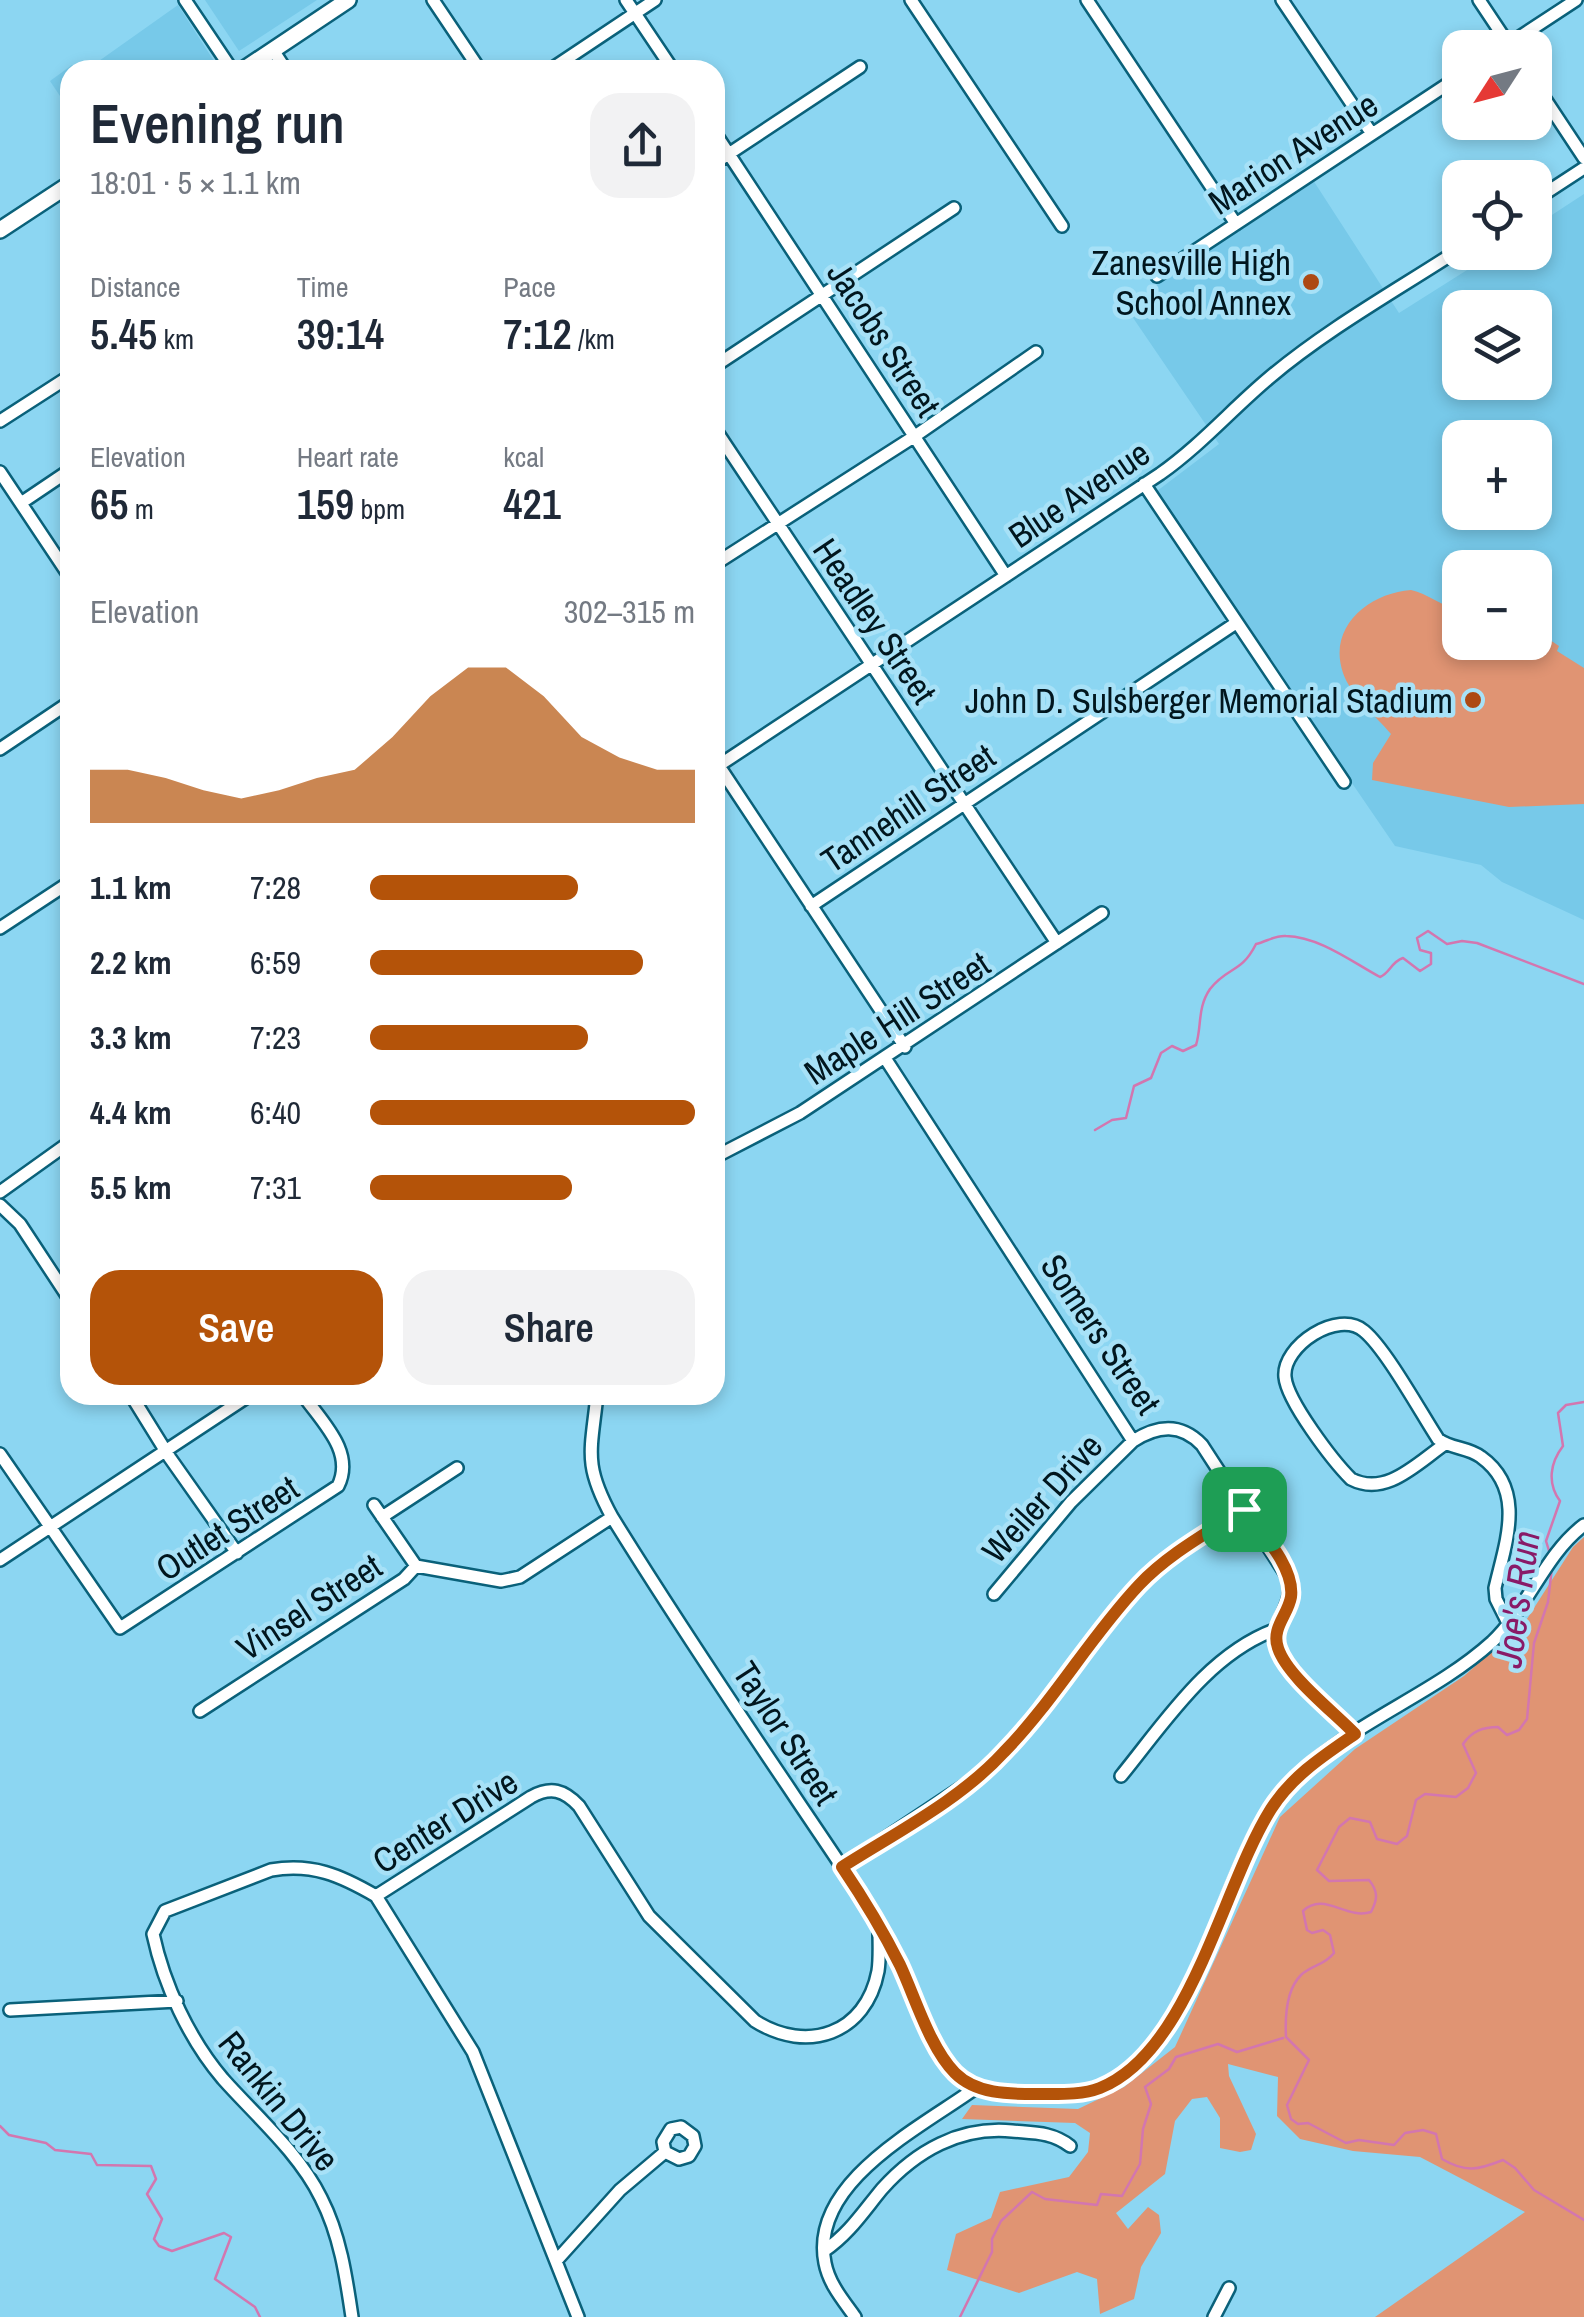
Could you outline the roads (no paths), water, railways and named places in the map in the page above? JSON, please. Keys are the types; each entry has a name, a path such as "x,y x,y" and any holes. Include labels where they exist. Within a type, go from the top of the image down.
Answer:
{"main road":[{"path":"258,60 348,0"},
{"path":"0,230 60,191"}],"street":[{"path":"186,0 225,60"},
{"path":"434,0 473,60"},
{"path":"626,0 666,60"},
{"path":"565,60 656,0"},
{"path":"910,0 1062,226"},
{"path":"1087,0 1236,224"},
{"path":"1282,0 1372,134"},
{"path":"1480,0 1498,30"},
{"path":"1532,30 1576,0"},
{"path":"273,50 280,60"},
{"path":"725,157 860,67"},
{"name":"Marion Avenue","path":"1156,276 1442,88"},
{"path":"1552,110 1584,158"},
{"name":"Jacobs Street","path":"725,148 1006,576"},
{"path":"1552,189 1584,168"},
{"path":"725,359 954,208"},
{"name":"Blue Avenue","path":"725,758 1196,448 1296,356 1442,261"},
{"path":"725,558 1036,352"},
{"path":"0,422 60,383"},
{"name":"Headley Street","path":"725,443 1057,944"},
{"path":"0,472 60,562"},
{"path":"21,503 60,477"},
{"path":"1144,484 1344,782"},
{"name":"Tannehill Street","path":"811,906 1236,623"},
{"path":"0,749 60,709"},
{"path":"725,777 905,1046"},
{"path":"0,928 60,889"},
{"name":"Maple Hill Street","path":"725,1152 800,1113 1102,914"},
{"name":"Somers Street","path":"885,1058 1133,1440 1162,1428 1186,1430 1202,1445 1289,1579 1290,1600 1277,1629"},
{"path":"0,1192 60,1149"},
{"path":"0,1205 20,1224 60,1285"},
{"path":"1445,1444 1386,1484 1363,1485 1351,1479 1290,1393 1285,1370 1288,1359 1326,1328 1356,1327 1377,1348 1438,1439 1483,1458 1508,1494 1510,1522 1495,1588 1508,1625"},
{"path":"137,1405 237,1553"},
{"path":"0,1560 234,1405"},
{"name":"Outlet Street","path":"48,1526 120,1628 332,1492 341,1480 344,1460 310,1405"},
{"name":"Taylor Street","path":"597,1405 589,1456 591,1473 612,1518 879,1926 945,2061 960,2078 977,2087"},
{"name":"Weiler Drive","path":"994,1594 1071,1502 1133,1440"},
{"path":"0,1454 48,1526"},
{"path":"382,1517 457,1468"},
{"path":"374,1505 416,1566"},
{"path":"842,1867 984,1772 1019,1736 1136,1588 1167,1560 1244,1509"},
{"name":"Vinsel Street","path":"200,1712 391,1588 416,1566 500,1581 520,1577 612,1518"},
{"path":"855,2317 829,2276 824,2251 825,2223 857,2177 977,2087 1009,2094 1078,2093 1102,2087 1138,2061 1159,2039 1180,2007 1244,1860 1276,1802 1309,1767 1479,1652 1508,1625 1546,1570 1584,1525"},
{"path":"1121,1776 1210,1671 1255,1636 1277,1629 1276,1642 1290,1668 1355,1734"},
{"name":"Center Drive","path":"578,2317 473,2052 376,1896 531,1797 548,1790 562,1791 579,1806 658,1927 755,2021 772,2032 795,2038 827,2034 863,2008 878,1971 879,1926"},
{"name":"Rankin Drive","path":"352,2317 343,2256 322,2200 302,2168 206,2057 177,2000 153,1934 155,1924 165,1912 247,1878 289,1867 325,1871 376,1896"},
{"path":"10,2010 177,2000"},
{"path":"824,2251 851,2230 896,2174 915,2158 954,2137 998,2130 1056,2135 1070,2146"},
{"path":"556,2261 620,2190 665,2152"},
{"path":"1214,2317 1229,2288"}],"waterway":[{"path":"1095,1130 1112,1120 1126,1118 1134,1086 1151,1078 1161,1053 1172,1046 1183,1051 1196,1045 1203,1003 1210,989 1240,965 1256,944 1274,938 1299,937 1311,941 1380,977 1403,958 1420,971 1431,964 1431,953 1420,950 1417,938 1428,931 1447,944 1477,943 1584,984"},
{"name":"Joe's Run","path":"1550,1554 1546,1541 1560,1501 1552,1480 1555,1459 1563,1446 1558,1413 1566,1405 1584,1402"},
{"name":"Joe's Run","path":"1552,1567 1548,1602 1534,1643 1527,1719 1519,1730 1507,1735 1493,1727 1470,1736 1463,1744 1476,1773 1468,1788 1456,1797 1425,1794 1416,1800 1407,1836 1397,1844 1377,1839 1370,1822 1350,1818 1339,1827 1317,1870 1329,1881 1369,1880 1376,1899 1371,1912 1319,1904 1303,1911 1307,1930 1323,1930 1330,1935 1334,1953 1301,1975 1289,1996 1286,2037 1309,2060 1287,2105 1291,2119 1298,2124 1308,2123 1346,2143 1359,2140 1394,2145 1405,2133 1423,2130 1436,2134 1442,2159 1472,2168 1503,2160 1534,2190 1584,2220"},
{"path":"960,2317 992,2252 992,2239 1001,2221 1032,2192 1045,2199 1097,2205 1101,2194 1122,2196 1140,2164 1143,2129 1151,2104 1145,2087 1169,2069 1176,2057 1218,2044 1237,2052 1283,2038"},
{"path":"0,2126 9,2135 46,2143 55,2150 91,2154 97,2165 151,2166 156,2179 147,2194 162,2219 154,2239 159,2246 172,2251 224,2233 231,2237 215,2279 255,2307 260,2317"}],"place":[{"name":"Zanesville High School Annex","path":"1311,282"},
{"name":"John D. Sulsberger Memorial Stadium","path":"1473,700"}]}
